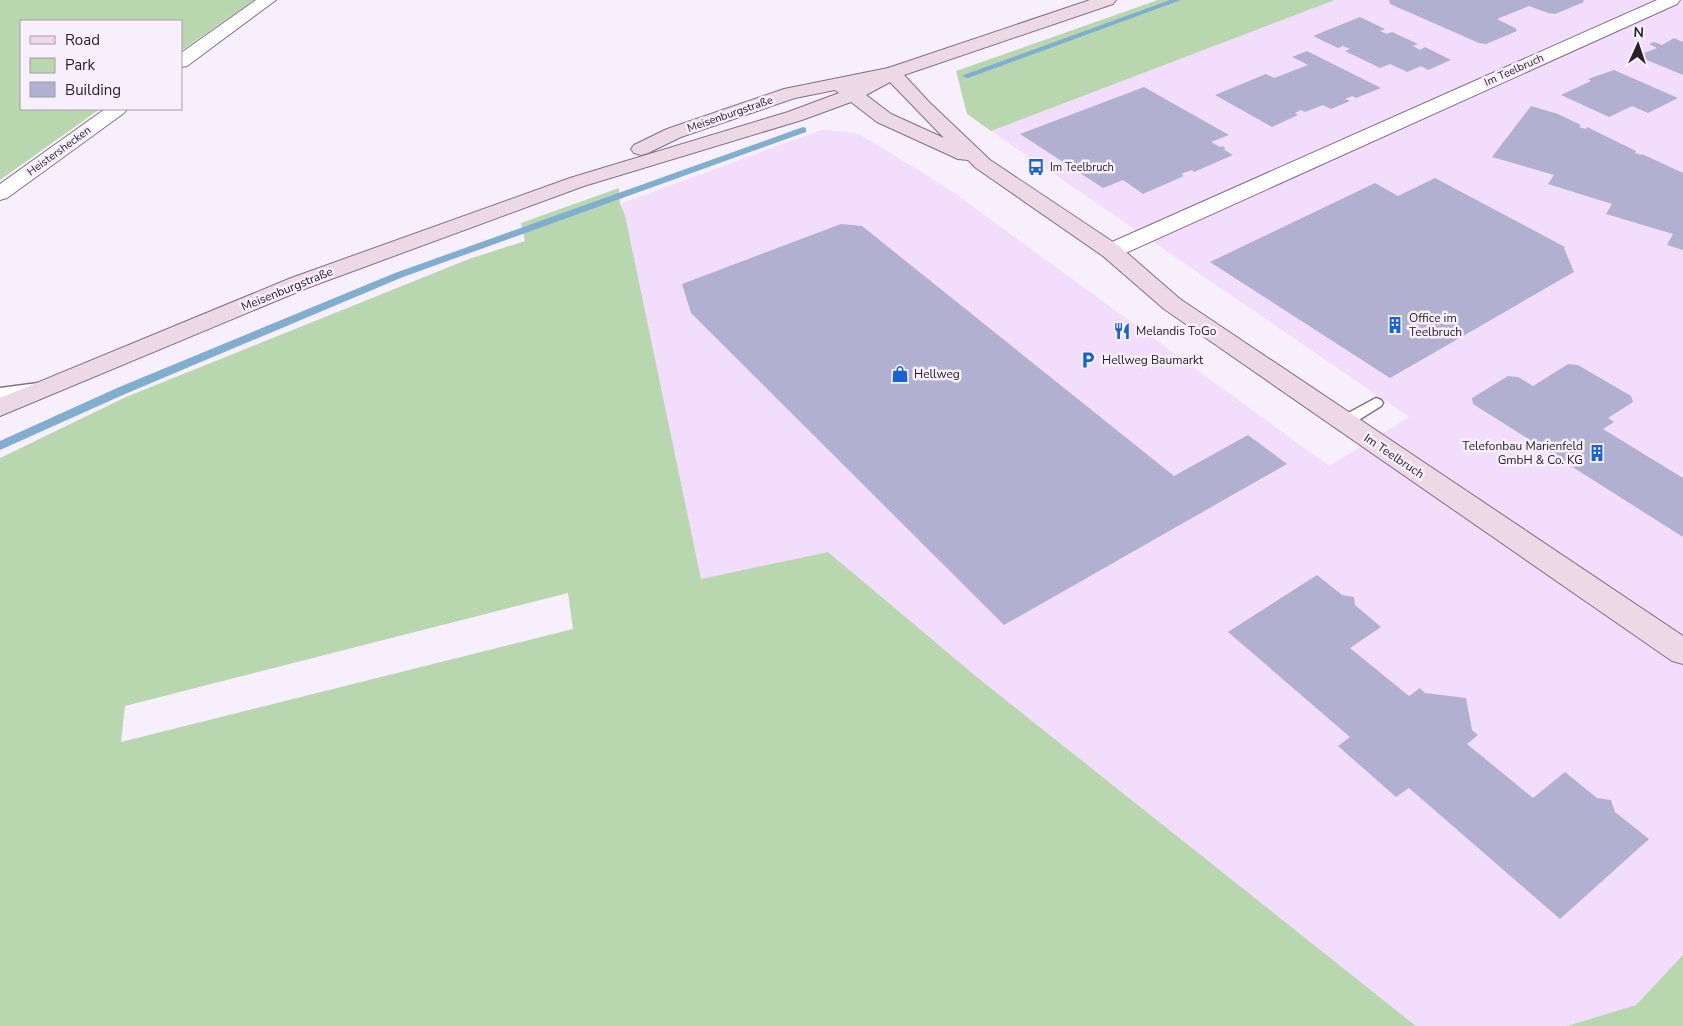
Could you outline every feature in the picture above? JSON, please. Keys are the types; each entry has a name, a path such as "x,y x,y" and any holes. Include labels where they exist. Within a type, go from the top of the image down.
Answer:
{"main road":[{"name":"Meisenburgstraße","path":"0,408 299,283 577,182 795,116 845,89 1107,0"},
{"name":"Im Teelbruch","path":"892,73 922,106 983,164"},
{"name":"Im Teelbruch","path":"845,89 884,118 983,164 1111,251 1172,304 1683,652"}],"street":[{"path":"182,61 267,0"},
{"name":"Im Teelbruch","path":"1111,251 1671,0"},
{"name":"Heistershecken","path":"0,194 116,110"}],"lane":[{"path":"0,393 50,386"},
{"path":"1344,422 1376,403"}],"shaded area":[{"path":"1335,0 1683,0 1683,955 1636,1005 1567,1026 1416,1026 978,678 828,552 701,579 625,215 620,204 824,129 859,134 946,187 1329,466 1409,417 991,131"}],"green space":[{"path":"0,0 254,0 182,50 182,20 20,20 20,110 99,110 0,180"},
{"path":"1158,0 1335,0 991,131 967,114 956,71"},
{"path":"619,188 620,204 625,215 701,579 828,552 978,678 1416,1026 0,1026 0,458 126,397 469,259 525,241 521,223","holes":["568,593 573,629 121,742 125,706"]},
{"path":"1683,955 1683,1026 1567,1026 1636,1005"}],"building":[{"path":"1389,0 1583,0 1584,2 1555,14 1529,6 1497,19 1515,28 1517,31 1486,44 1479,43 1390,4"},
{"path":"1360,17 1385,29 1380,31 1387,34 1392,32 1418,44 1413,46 1420,50 1425,47 1451,60 1428,70 1421,66 1407,72 1390,64 1380,68 1345,51 1350,49 1343,46 1338,48 1313,36"},
{"path":"1674,38 1683,42 1683,75 1637,56 1657,48 1649,44 1654,42 1662,45"},
{"path":"1307,51 1381,88 1356,98 1352,96 1345,99 1350,101 1331,109 1323,105 1305,112 1301,110 1295,113 1298,115 1272,127 1215,95 1266,74 1274,78 1308,65 1292,57"},
{"path":"1614,70 1678,98 1648,113 1632,106 1609,117 1561,95 1591,81 1588,79"},
{"path":"1144,87 1229,135 1211,142 1220,147 1222,146 1226,149 1223,149 1233,155 1194,172 1192,170 1181,174 1184,176 1143,194 1123,180 1103,188 1020,134"},
{"path":"1531,106 1558,114 1581,125 1579,127 1586,129 1587,127 1636,151 1635,153 1642,154 1683,173 1683,250 1667,245 1673,234 1606,214 1612,204 1548,184 1554,175 1492,157"},
{"name":"Office im Teelbruch","path":"1435,178 1565,247 1574,272 1390,378 1210,262 1375,183 1398,196"},
{"name":"Hellweg","path":"841,224 862,226 1174,476 1248,435 1287,464 1004,625 691,313 682,284"},
{"name":"Telefonbau Marienfeld GmbH & Co. KG","path":"1568,364 1578,365 1631,396 1633,402 1608,418 1614,422 1603,429 1683,478 1683,537 1473,404 1472,398 1508,376 1518,377 1533,386"},
{"path":"1317,575 1342,595 1354,597 1355,605 1381,627 1350,648 1409,696 1420,688 1425,693 1466,698 1472,730 1478,735 1467,744 1533,798 1565,772 1597,798 1611,800 1615,812 1649,839 1560,919 1409,788 1396,797 1338,746 1350,737 1228,632"}],"waterway":[{"path":"965,76 1177,0"},
{"path":"0,446 121,391 399,275 803,130"}],"place":[{"name":"Im Teelbruch","path":"1036,167"},
{"name":"Office im Teelbruch","path":"1395,325"},
{"name":"Melandis ToGo","path":"1122,331"},
{"name":"Hellweg Baumarkt","path":"1088,360"},
{"name":"Hellweg","path":"900,374"},
{"name":"Telefonbau Marienfeld GmbH & Co. KG","path":"1597,453"}]}
